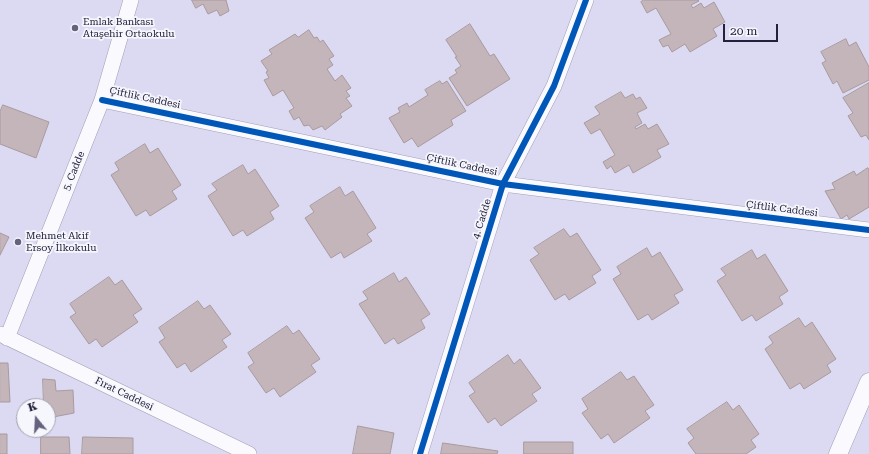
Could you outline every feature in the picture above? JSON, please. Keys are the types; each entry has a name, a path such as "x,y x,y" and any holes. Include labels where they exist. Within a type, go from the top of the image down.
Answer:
{"street":[{"name":"5. Cadde","path":"4,336 102,100 131,0"},
{"name":"4. Cadde","path":"420,454 503,184 554,86 586,0"},
{"name":"Çiftlik Caddesi","path":"102,100 503,184 869,230"},
{"name":"Fırat Caddesi","path":"4,336 248,454"},
{"path":"838,454 869,382"}],"building":[{"path":"192,0 226,0 229,11 220,16 217,10 208,14 203,4 196,8"},
{"path":"644,0 698,0 699,1 691,5 693,8 701,3 704,8 714,2 725,22 713,29 717,36 690,52 685,44 672,52 668,45 663,47 659,40 671,34 656,8 647,13 641,2"},
{"path":"470,24 490,56 494,54 510,79 467,106 449,78 457,73 455,70 461,66 446,40"},
{"path":"309,30 314,38 317,37 320,42 323,40 334,56 329,59 333,65 327,69 335,81 342,75 351,88 346,91 350,96 346,98 352,106 340,114 342,117 325,130 322,126 313,130 309,125 304,126 299,117 294,120 289,111 294,108 283,90 273,96 264,80 269,78 266,72 268,71 261,61 272,54 269,50 295,34 298,37"},
{"path":"846,39 849,46 856,42 869,67 869,80 843,93 837,81 833,84 822,63 826,61 821,52"},
{"path":"440,81 442,84 447,81 466,111 451,120 453,125 418,147 412,138 404,143 389,118 400,112 398,108 407,103 409,107 428,95 425,90"},
{"path":"869,83 869,140 866,135 861,137 848,116 853,113 843,98"},
{"path":"621,92 625,98 633,94 636,99 640,97 647,108 637,113 642,123 635,127 636,129 645,124 648,129 657,124 669,144 657,150 661,157 633,173 629,165 615,173 611,166 607,169 603,162 615,155 600,129 591,134 584,123 600,114 595,107"},
{"path":"3,105 49,122 36,158 0,144 0,112"},
{"path":"145,144 150,153 158,148 181,185 172,191 177,199 150,216 146,210 136,216 111,175 119,170 115,163"},
{"path":"243,165 248,174 255,169 279,206 270,212 274,219 247,236 243,230 233,236 208,196 217,190 212,184"},
{"path":"868,168 869,207 849,219 847,215 841,219 825,191 835,189 832,183 854,171 856,175"},
{"path":"340,187 345,196 353,191 376,228 367,234 372,241 344,258 341,252 331,258 305,218 314,212 310,206"},
{"path":"564,229 570,237 577,233 601,270 592,276 596,283 569,300 565,294 555,300 530,260 539,254 534,248"},
{"path":"0,233 9,237 0,255"},
{"path":"647,248 652,257 660,252 683,290 674,295 679,303 652,320 648,314 638,320 613,279 621,274 617,267"},
{"path":"752,250 757,259 765,254 788,291 779,297 783,304 756,321 752,315 742,321 717,281 726,275 721,269"},
{"path":"394,273 399,282 406,277 430,314 421,320 425,328 398,344 394,338 385,344 359,304 368,299 363,292"},
{"path":"109,277 115,285 122,280 142,309 133,315 138,322 102,347 96,339 89,344 70,317 76,313 70,304"},
{"path":"198,301 204,309 210,305 231,334 222,340 227,347 191,372 185,363 177,368 159,342 165,338 159,328"},
{"path":"799,318 805,327 812,322 836,359 827,365 831,372 804,389 800,383 790,389 765,349 773,343 769,337"},
{"path":"287,326 293,334 299,330 320,359 311,365 316,372 280,397 274,388 266,393 248,367 254,363 248,353"},
{"path":"508,355 514,364 520,359 541,388 532,394 537,401 501,426 495,418 488,423 469,396 475,392 469,383"},
{"path":"0,363 8,363 10,402 0,402"},
{"path":"621,372 627,380 634,376 654,405 645,411 650,418 614,443 608,434 601,439 582,413 588,409 582,399"},
{"path":"43,379 55,380 56,391 73,390 74,413 56,416 56,398 44,398"},
{"path":"727,402 733,410 739,405 759,434 751,440 756,447 746,454 696,454 688,443 694,438 687,429"},
{"path":"358,426 394,433 390,454 353,454"},
{"path":"0,434 7,434 7,454 0,454"},
{"path":"69,437 70,454 41,454 41,438"},
{"path":"83,437 133,438 133,454 82,454"},
{"path":"524,442 573,442 573,454 524,454"},
{"path":"443,443 498,451 497,454 441,454"}],"cycle path":[{"path":"420,454 503,184 554,86 586,0"},
{"path":"102,100 503,184 869,230"}],"place":[{"name":"Emlak Bankası Ataşehir Ortaokulu","path":"75,28"},
{"name":"Mehmet Akif Ersoy İlkokulu","path":"18,242"}]}
